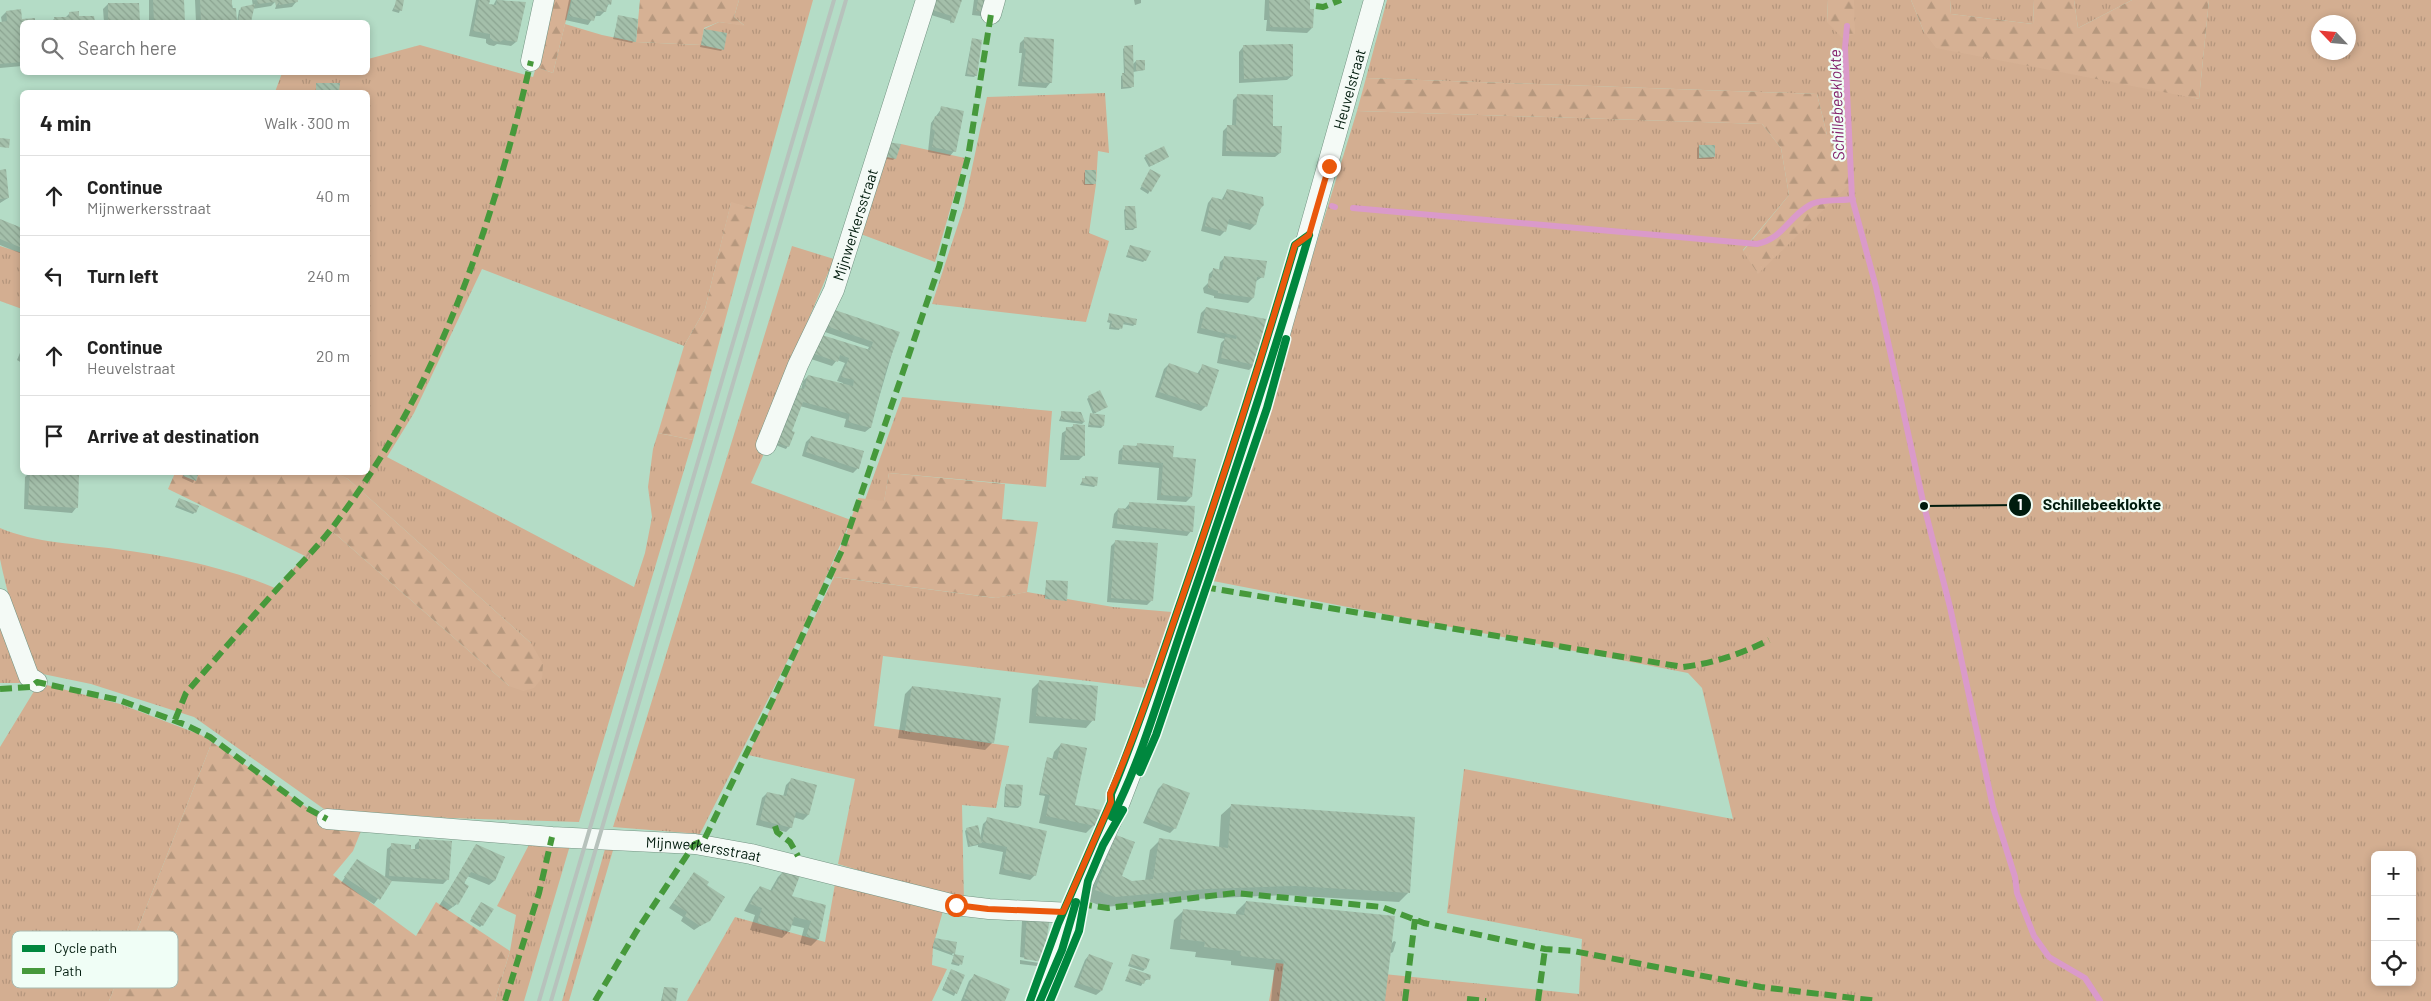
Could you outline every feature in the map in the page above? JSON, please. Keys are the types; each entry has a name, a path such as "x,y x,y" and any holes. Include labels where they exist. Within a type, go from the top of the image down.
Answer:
{"street":[{"path":"531,60 544,0"},
{"name":"Mijnwerkersstraat","path":"766,444 798,365 834,290 926,0"},
{"name":"Heuvelstraat","path":"1040,1001 1062,950 1079,892 1120,802 1134,765 1221,514 1280,334 1374,0"},
{"path":"0,599 30,677 37,682"},
{"name":"Mijnwerkersstraat","path":"328,819 552,837 695,844 759,856 956,905 988,909 1072,913"}],"green space":[{"path":"553,0 571,0 553,73 536,67"},
{"path":"640,0 739,0 734,17 745,26 719,22 704,28 701,45 636,42"},
{"path":"739,0 813,0 755,209 731,203 705,309 684,346 482,269 414,413 387,457 634,587 645,553 652,517 648,487 653,449 658,433 693,440 579,822 449,818 324,809 194,717 91,684 38,673 20,633 6,587 0,559 0,528 42,540 116,549 197,563 237,574 275,588 305,556 307,557 333,532 509,686 531,643 348,479 339,475 370,475 370,90 276,90 281,75 370,75 370,58 420,45 533,77 536,67 553,73 565,24 602,35 636,42 701,45 704,29 719,22 744,25 734,17"},
{"path":"1387,0 1828,0 1827,22 1853,5 1854,0 1911,0 1924,32 2199,99 2209,0 2431,0 2431,1001 1269,1001 1276,963 1579,994 1582,939 1447,913 1464,769 1733,819 1702,688 1688,673 1213,581 1357,111 1762,124 1781,148 1789,195 1743,250 1758,273 1827,135 1817,94 1366,78"},
{"path":"1828,0 1854,0 1855,34 1842,38 1827,22"},
{"path":"1911,0 1950,0 1951,14 2033,24 2034,0 2074,0 2078,28 2132,0 2209,0 2199,99 1936,48 1924,32"},
{"path":"1950,0 2034,0 2033,24 1951,14"},
{"path":"2074,0 2132,0 2078,28"},
{"path":"1366,78 1817,94 1827,135 1847,137 1850,184 1758,274 1743,251 1789,195 1781,148 1762,124 1357,111"},
{"path":"1105,93 1109,153 1098,151 1096,184 1089,233 1109,241 1086,322 932,304 964,206 987,97"},
{"path":"901,144 965,158 935,262 858,233 882,156"},
{"path":"731,202 755,209 693,440 658,433 684,346 705,309"},
{"path":"0,246 20,252 20,308 0,301"},
{"path":"792,246 834,259 785,375 769,442 751,483 851,520 801,634 700,834 613,827"},
{"path":"902,397 1052,411 1046,487 889,473 884,502 865,500"},
{"path":"889,473 1005,484 1002,519 1038,522 1027,592 996,598 827,576 844,540 858,498 884,501"},
{"path":"174,475 341,475 348,479 531,643 543,664 542,678 534,688 523,691 509,686 333,532 307,557 168,489"},
{"path":"834,577 995,598 1027,592 1113,607 1172,612 1146,688 883,656 874,726 1009,746 996,808 962,805 964,902 838,864 855,779 748,755"},
{"path":"0,614 25,683 0,683"},
{"path":"39,683 120,704 201,735 212,742 137,931 12,931 12,988 114,988 109,1001 0,1001 0,747"},
{"path":"212,742 315,813 330,821 363,826 353,851 333,875 416,936 436,902 510,951 495,1001 109,1001 114,988 178,988 178,931 137,931"},
{"path":"533,837 571,842 524,1001 495,1001 510,951 516,915 497,906"},
{"path":"616,840 569,1001 562,1001 607,842"},
{"path":"836,878 943,911 933,946 932,965 947,969 932,1001 687,1001 735,917 825,942"}],"building":[{"path":"153,0 184,0 185,20 154,20"},
{"path":"200,0 232,0 232,8 236,8 237,20 201,20"},
{"path":"257,0 298,0 298,2 279,5 280,1 276,6 275,2 258,4"},
{"path":"396,0 404,0 402,11 394,9"},
{"path":"479,0 490,0 489,4 496,5 497,0 526,2 517,42 494,41 490,38 490,34 473,31"},
{"path":"572,0 612,0 611,5 608,4 606,12 597,11 594,21 569,16"},
{"path":"932,0 962,0 954,23 950,22 952,16 929,9"},
{"path":"978,0 988,0 987,12 976,11"},
{"path":"1269,0 1310,0 1310,9 1314,9 1313,28 1270,27"},
{"path":"108,3 139,3 140,20 108,20"},
{"path":"255,4 251,20 238,20 241,7"},
{"path":"21,9 22,19 35,18 35,20 20,20 20,62 0,64 0,22 7,21 6,11"},
{"path":"79,11 79,16 94,16 95,20 55,20 54,17 69,17 69,12"},
{"path":"618,15 638,19 636,42 614,37"},
{"path":"704,29 727,33 724,50 701,45"},
{"path":"1024,37 1054,39 1052,83 1022,82 1026,49 1024,49"},
{"path":"972,38 982,40 977,76 967,74"},
{"path":"1293,44 1293,76 1244,79 1243,45"},
{"path":"1133,45 1134,87 1123,87 1122,73 1125,73 1124,46"},
{"path":"1136,60 1145,60 1145,70 1136,71"},
{"path":"316,83 340,83 339,90 316,90"},
{"path":"1237,94 1273,95 1273,126 1282,126 1281,153 1226,151 1227,125 1236,125"},
{"path":"941,106 964,111 956,152 932,147 935,131 932,129 935,116 939,116"},
{"path":"0,138 10,139 9,148 0,147"},
{"path":"887,142 901,144 896,159 882,156"},
{"path":"1699,145 1715,145 1715,157 1699,158"},
{"path":"1164,146 1169,157 1151,166 1145,155"},
{"path":"6,169 9,198 0,199 0,170"},
{"path":"1150,169 1161,175 1151,192 1141,186"},
{"path":"1085,170 1096,170 1096,184 1085,184"},
{"path":"1227,189 1263,197 1264,205 1260,209 1256,225 1229,219 1226,232 1205,226 1212,197 1224,200"},
{"path":"1125,206 1135,206 1137,228 1126,229"},
{"path":"0,219 20,227 20,247 0,239"},
{"path":"1130,245 1151,251 1146,261 1127,255"},
{"path":"1224,256 1267,261 1264,278 1257,277 1254,298 1218,293 1218,291 1208,288 1208,280 1212,277 1213,268 1222,270"},
{"path":"1206,307 1266,319 1255,365 1221,358 1225,337 1236,339 1237,336 1201,328"},
{"path":"832,309 900,332 887,367 871,428 848,422 850,414 803,402 792,431 795,432 789,447 774,442 792,398 796,400 799,388 804,389 808,375 853,386 854,380 841,377 849,358 840,355 838,362 815,354 822,335 870,350 873,342 826,326"},
{"path":"1109,313 1137,319 1136,325 1124,322 1122,329 1111,327 1112,321 1108,320"},
{"path":"1169,363 1200,374 1202,364 1219,370 1207,407 1159,392"},
{"path":"1100,390 1108,407 1095,413 1088,396"},
{"path":"1061,411 1081,412 1085,422 1061,419"},
{"path":"1090,413 1105,415 1104,426 1089,425"},
{"path":"1073,424 1085,425 1085,456 1064,455 1066,427 1073,427"},
{"path":"811,436 864,451 859,469 806,452"},
{"path":"1137,443 1174,446 1173,457 1196,459 1192,497 1161,495 1163,463 1122,460 1123,445 1137,446"},
{"path":"30,475 79,475 78,508 28,505"},
{"path":"184,475 198,475 196,481"},
{"path":"1085,476 1098,477 1097,486 1082,483 1082,478 1085,478"},
{"path":"179,498 199,506 196,513 176,505"},
{"path":"1129,502 1195,506 1193,532 1117,524 1118,508 1129,509"},
{"path":"1115,540 1158,543 1153,601 1111,598"},
{"path":"1046,580 1068,581 1067,601 1045,599"},
{"path":"1039,680 1098,686 1095,721 1036,716"},
{"path":"912,686 1001,698 994,743 905,731"},
{"path":"1061,743 1087,748 1075,805 1101,810 1095,826 1046,816 1050,795 1040,793 1047,757 1057,760"},
{"path":"791,778 817,785 809,815 796,812 792,828 760,820 767,792 786,796"},
{"path":"1163,783 1190,793 1176,829 1146,818"},
{"path":"1006,784 1023,785 1021,806 1005,806"},
{"path":"1231,804 1415,817 1410,893 1295,886 1206,889 1115,897 1095,890 1116,835 1135,842 1122,876 1132,881 1153,879 1159,838 1228,848"},
{"path":"987,817 1047,831 1036,876 1003,869 1007,847 982,842"},
{"path":"978,825 982,843 970,846 966,828"},
{"path":"419,839 452,841 449,880 389,876 391,843 411,845 411,849 419,849"},
{"path":"476,844 505,857 495,881 471,872 464,883 469,886 458,905 455,903 453,907 443,900"},
{"path":"357,859 392,881 380,900 344,877"},
{"path":"785,868 801,873 792,896 826,905 819,939 806,936 811,921 794,917 790,931 757,923 762,908 750,904 760,886 772,891"},
{"path":"694,872 709,882 707,885 725,897 710,921 700,926 685,916 687,912 673,903"},
{"path":"1246,901 1395,916 1385,1001 1279,1001 1284,960 1240,956 1241,951 1204,947 1205,942 1180,939 1183,909 1244,915"},
{"path":"481,902 494,909 483,926 471,918"},
{"path":"1027,915 1050,918 1043,962 1024,959"},
{"path":"935,938 957,942 955,954 933,946"},
{"path":"954,954 964,956 962,965 952,962"},
{"path":"1089,954 1113,963 1102,991 1078,983"},
{"path":"1132,954 1150,959 1146,969 1129,964"},
{"path":"1130,968 1151,975 1150,980 1146,979 1144,984 1126,979"},
{"path":"951,969 965,975 957,994 943,988"},
{"path":"974,974 1010,989 1005,1001 970,1001 964,998"},
{"path":"664,987 678,988 676,1001 662,1001"}],"waterway":[{"name":"Schillebeeklokte","path":"1847,26 1845,48 1852,198 1876,287 1924,506 1950,607 1993,807 2015,877 2017,893 2034,936 2049,957 2085,978 2100,1001"},
{"path":"1353,208 1757,244 1779,233 1796,215 1814,203 1853,199"}],"railway":[{"path":"539,1001 834,0"},
{"path":"551,1001 846,0"}],"marked path":[{"path":"1316,6 1323,7 1341,0"},
{"path":"595,1001 636,932 691,849 695,844 704,840 773,699 842,550 939,267 968,157 991,14"},
{"path":"370,474 406,414 434,358 458,301 480,242 499,182 531,61"},
{"path":"175,720 186,693 317,546 369,475"},
{"path":"1204,587 1683,667 1727,657 1769,640"},
{"path":"0,689 31,687 37,682 119,700 186,725 210,737 303,806 327,819"},
{"path":"775,826 777,832 790,842 798,856"},
{"path":"505,1001 539,893 552,837"},
{"path":"1080,904 1108,908 1235,893 1382,907 1424,923 1545,949 1573,951 1761,987 1878,1001"},
{"path":"1405,1001 1415,919"},
{"path":"1538,1001 1545,949"},
{"path":"1467,999 1486,1001"}],"cycle path":[{"path":"1112,817 1133,770 1151,721 1249,429 1309,235"},
{"path":"1030,1001 1058,924 1111,802 1111,794 1148,697 1226,467 1295,245 1309,235"},
{"path":"1140,772 1156,735 1267,408 1286,339"},
{"path":"1050,1001 1079,931 1088,881 1103,845 1123,810"},
{"path":"1040,1001 1062,950 1076,902"}],"place":[{"name":"Schillebeeklokte","path":"1924,506"}],"route":[{"path":"956,905 988,909 1063,912 1098,828 1111,802 1110,794 1132,742 1262,359 1295,245 1309,235 1329,166"}]}
